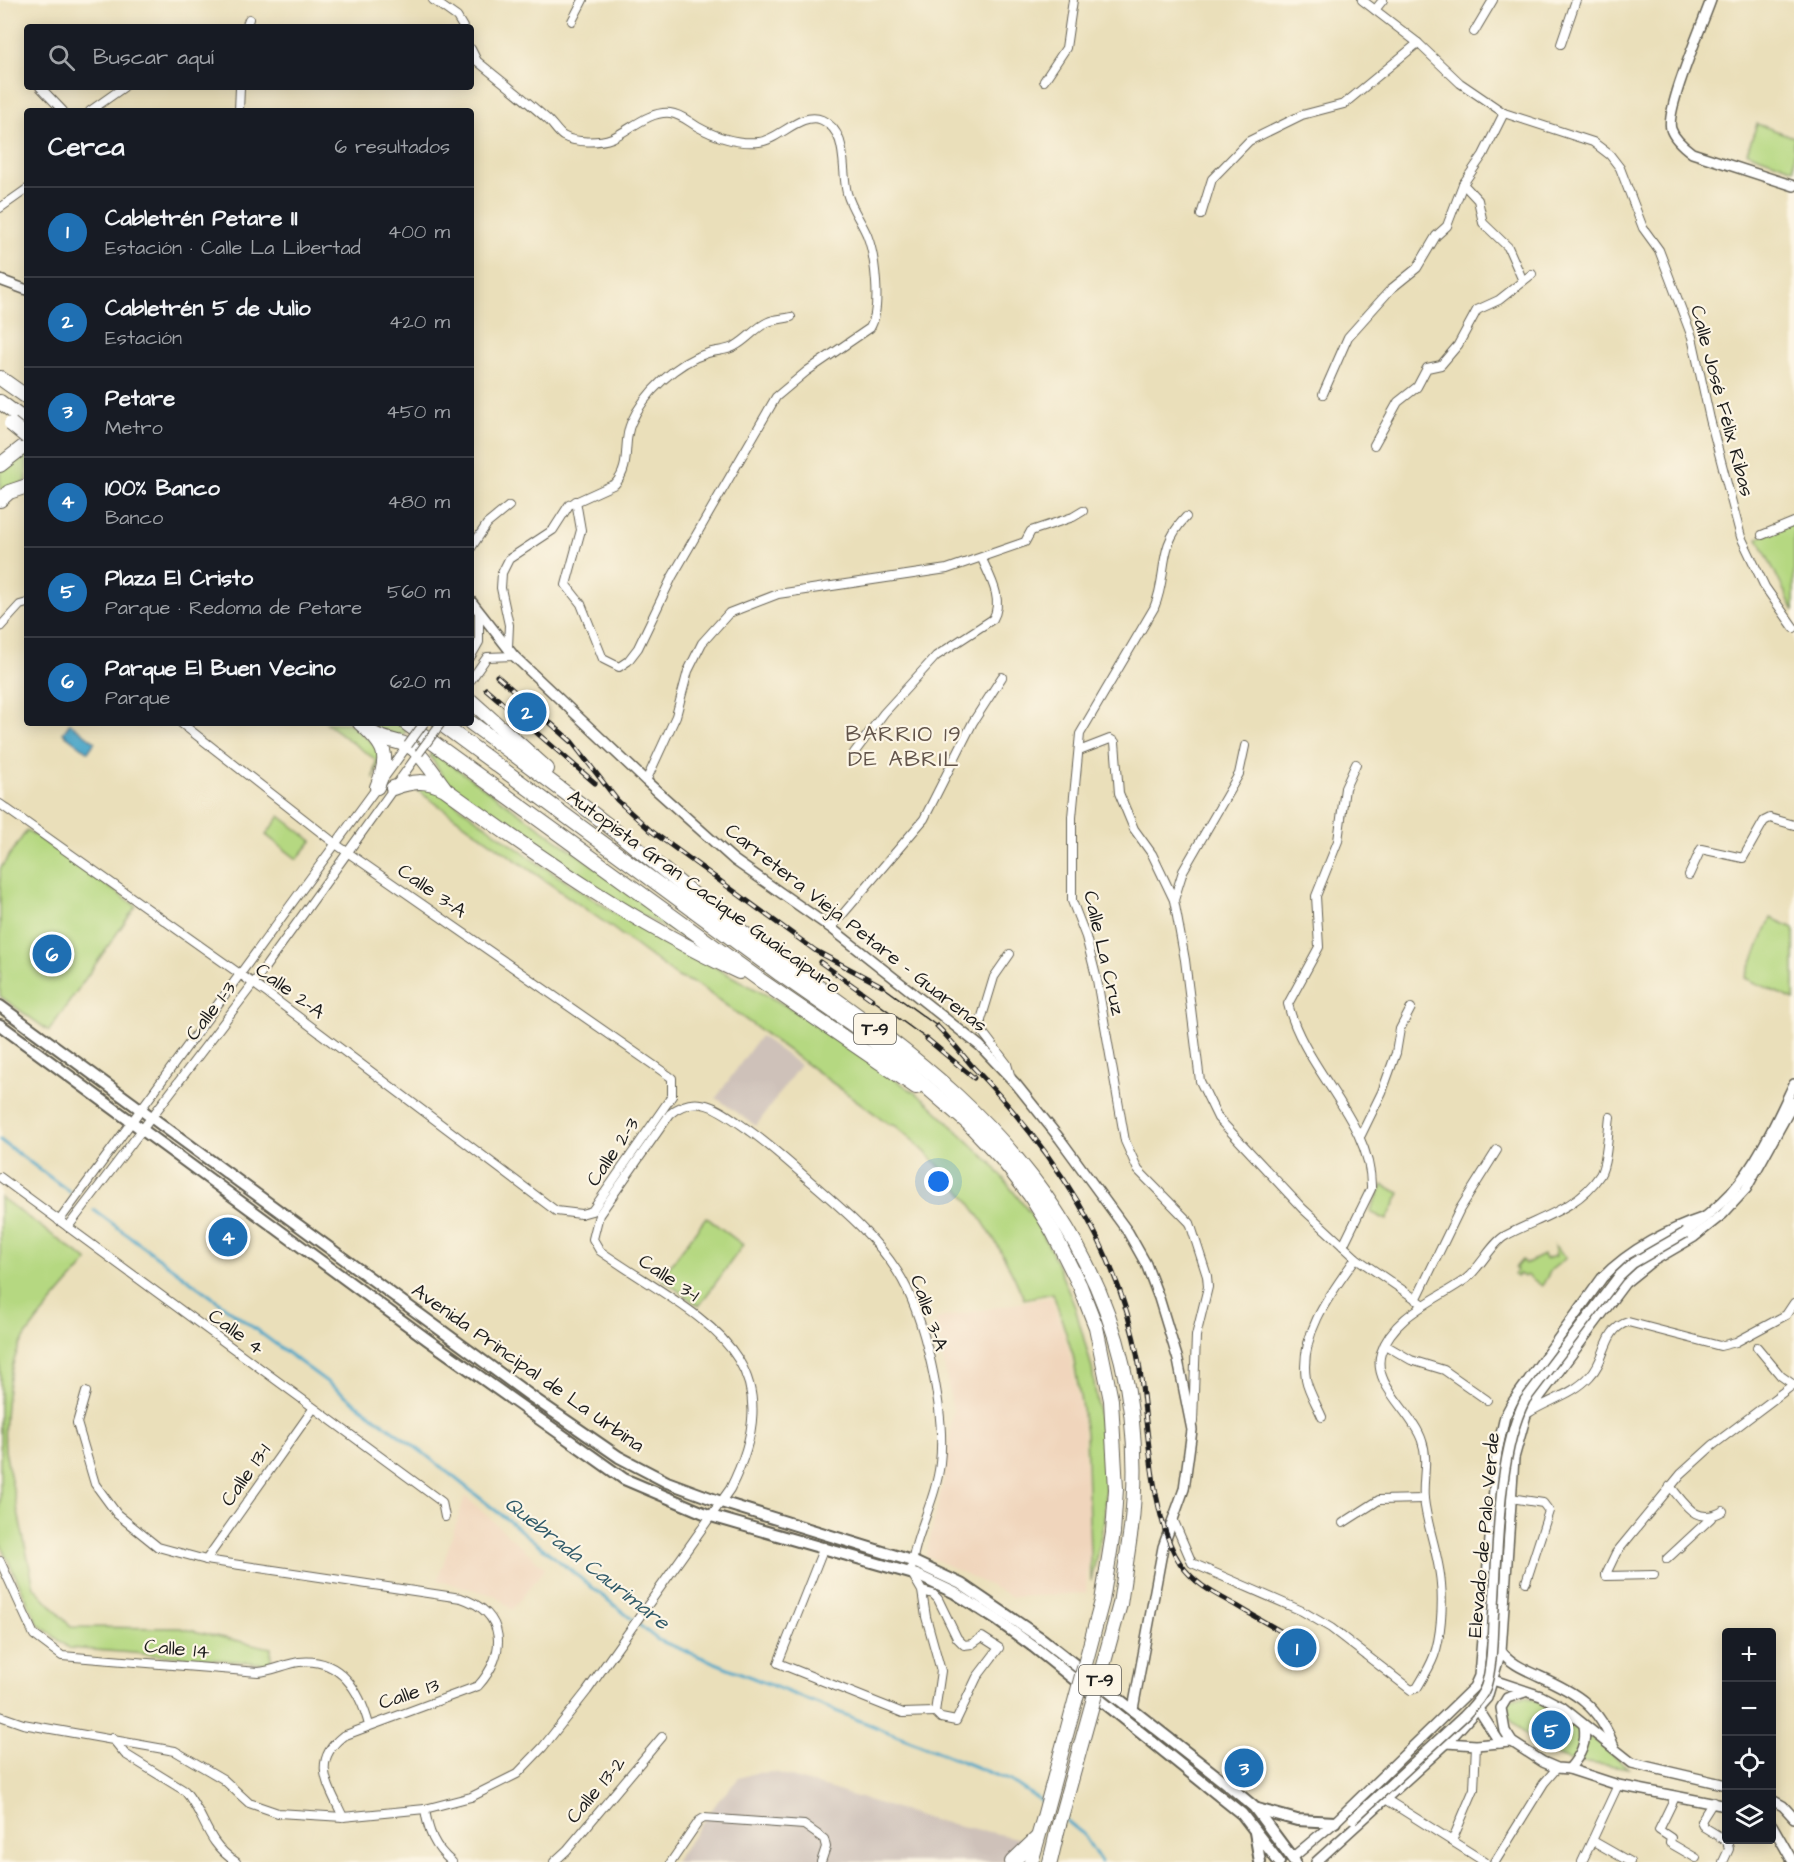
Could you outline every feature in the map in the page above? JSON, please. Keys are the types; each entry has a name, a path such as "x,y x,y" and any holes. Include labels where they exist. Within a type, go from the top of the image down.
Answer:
{"highway":[{"path":"0,378 24,394"},
{"path":"0,402 18,420"},
{"path":"0,413 18,420"},
{"path":"0,454 24,437"},
{"path":"0,465 24,446"},
{"path":"0,500 9,492 24,487"},
{"path":"474,704 604,822"},
{"name":"Autopista Gran Cacique Guaicaipuro","path":"474,725 604,822 732,925 862,1018 957,1096 1016,1156 1059,1213 1096,1285 1120,1353 1135,1435 1137,1483 1120,1604 1050,1862"},
{"path":"364,726 372,733 391,742 414,749 445,789"},
{"path":"410,726 760,980 913,1086 937,1096"},
{"name":"Autopista Gran Cacique Guaicaipuro","path":"444,726 780,974 862,1031 987,1141 1030,1195 1053,1232 1080,1286 1104,1355 1111,1400 1116,1489 1113,1533 1102,1601 1031,1862"},
{"path":"372,733 385,754 385,765 377,787"},
{"path":"393,788 415,782 434,783 538,856 606,900 680,943 760,980"},
{"path":"1012,1862 1038,1836"}],"main road":[{"name":"Avenida Principal de La Urbina","path":"0,1006 588,1437 649,1474 721,1502 912,1561 961,1584 1001,1609 1133,1709 1254,1807 1292,1861"},
{"name":"Avenida Principal de La Urbina","path":"0,1025 600,1464 642,1488 711,1516 910,1572 956,1593 1034,1647 1253,1826 1279,1862"},
{"path":"1254,1807 1284,1818 1335,1822"},
{"path":"1253,1826 1260,1862"}],"street":[{"path":"433,0 457,17 461,24"},
{"path":"572,21 583,0"},
{"path":"1044,81 1065,48 1073,0"},
{"name":"Calle José Félix Ribas","path":"1362,0 1418,43 1460,83 1504,113 1593,142 1610,154 1620,168 1643,228 1659,250 1692,337 1710,419 1741,537 1765,586 1794,628"},
{"path":"1375,10 1383,0"},
{"path":"1474,32 1493,0"},
{"path":"1561,44 1576,0"},
{"path":"1711,0 1672,109 1670,128 1680,144 1692,153 1794,186"},
{"path":"1201,215 1212,179 1249,141 1302,115 1344,104 1418,43"},
{"path":"474,55 477,61 548,120 561,135 569,138 598,141 609,139 655,115 666,112 678,114 699,128 725,138 749,143 763,142 808,119 820,119 834,130 840,142 848,196 867,236 874,263 874,323 807,371 776,397 672,577 638,648 628,661 619,667 603,659 581,604 566,585 581,530 576,501"},
{"path":"43,90 60,108"},
{"path":"94,108 120,90"},
{"path":"239,108 240,90"},
{"path":"1323,394 1348,337 1391,289 1417,268 1436,237 1447,226 1463,184 1483,155 1504,113"},
{"path":"1463,184 1478,200 1483,223 1508,247 1523,281"},
{"path":"0,208 24,191"},
{"path":"1374,445 1398,402 1417,387 1428,368 1441,365 1458,345 1477,310 1499,300 1532,274"},
{"path":"0,280 24,289"},
{"path":"508,647 509,625 501,588 502,573 509,559 553,530 569,505 615,484 625,464 632,420 650,395 674,371 708,353 730,349 744,342 768,322 791,317"},
{"path":"474,543 486,524 508,506"},
{"path":"646,781 676,716 688,671 702,643 729,613 778,594 947,569 982,559 1025,542 1031,531 1073,517 1083,511"},
{"name":"Calle La Cruz","path":"1186,517 1166,546 1159,595 1154,608 1080,734 1073,807 1072,901 1086,937 1097,980 1125,1141 1138,1170 1190,1223 1208,1276 1208,1287 1196,1336 1192,1430"},
{"path":"1762,535 1794,522"},
{"path":"855,753 884,713 936,656 993,619 997,612 996,590 982,559"},
{"path":"0,627 24,604"},
{"name":"Carretera Vieja Petare - Guarenas","path":"474,604 514,656 646,781 734,860 831,928 940,1012 980,1046 1012,1080 1112,1209 1146,1264 1178,1360 1192,1430 1187,1474 1163,1547 1133,1709"},
{"path":"474,651 479,642 479,610"},
{"path":"474,676 487,657 514,656"},
{"path":"831,928 924,819 969,731 1002,677"},
{"name":"Calle 3-A","path":"185,726 337,845 672,1078"},
{"path":"414,749 423,726"},
{"path":"414,749 437,726"},
{"path":"1079,751 1104,740 1110,739 1115,742 1119,793 1134,829 1152,854 1174,900 1185,960 1200,1081 1218,1118 1302,1208 1356,1258 1419,1302"},
{"path":"1174,900 1183,871 1239,774 1245,746"},
{"name":"Calle 1-3","path":"59,1221 337,845 377,787 414,749"},
{"name":"Calle 1-3","path":"68,1227 253,984 393,788 414,749"},
{"path":"1343,1246 1371,1189 1372,1179 1360,1135 1311,1059 1293,1022 1288,1004 1319,946 1315,910 1316,896 1338,841 1345,788 1356,764"},
{"name":"Calle 2-A","path":"0,804 241,975 556,1211"},
{"path":"1689,875 1701,849 1743,858 1764,821 1770,818 1794,825"},
{"path":"1010,954 994,977 981,1020 981,1030 1007,1064 1012,1080"},
{"path":"1360,1135 1382,1092 1396,1053 1400,1029 1411,1008"},
{"name":"Calle 2-3","path":"556,1211 581,1214 592,1211 672,1096 672,1078"},
{"path":"1316,1862 1387,1800 1447,1743 1479,1708 1494,1680 1501,1651 1514,1458 1519,1432 1526,1415 1625,1283 1636,1272 1694,1237 1730,1194 1747,1172 1794,1084"},
{"path":"1292,1861 1468,1696 1479,1676 1497,1452 1505,1416 1596,1286 1613,1266 1653,1241 1708,1220 1746,1189 1794,1102"},
{"name":"Calle 3-A","path":"690,1104 703,1103 714,1107 763,1141 846,1211 898,1272 927,1350 942,1425 940,1465 910,1572"},
{"name":"Calle 3-1","path":"690,1104 678,1107 670,1114 599,1215 593,1239 600,1251 705,1323 735,1353 746,1371 755,1403 753,1427 746,1455 711,1516"},
{"path":"1419,1302 1466,1279 1483,1263 1503,1237 1553,1215 1592,1185 1602,1173 1610,1117"},
{"path":"1173,1519 1192,1563 1312,1616 1413,1691 1434,1656 1442,1584 1422,1485 1426,1462 1422,1440 1382,1376 1379,1364 1385,1345 1419,1302 1460,1209 1497,1150"},
{"name":"Calle 4","path":"0,1177 442,1502 445,1517"},
{"name":"Elevado de Palo Verde","path":"1343,1840 1353,1819 1464,1716 1478,1700 1486,1686 1491,1656 1504,1472 1513,1423 1525,1400 1619,1276 1633,1263 1708,1220"},
{"path":"1322,1417 1306,1381 1304,1352 1333,1291 1356,1258"},
{"path":"1786,1316 1794,1303"},
{"path":"1526,1415 1578,1388 1591,1376 1601,1362 1611,1331 1622,1323 1628,1322 1720,1346 1736,1342 1794,1311"},
{"path":"1385,1345 1411,1360 1444,1370 1487,1400"},
{"path":"1654,1575 1606,1576 1605,1574 1616,1553 1670,1486 1713,1445 1794,1385 1781,1376 1757,1347"},
{"name":"Calle 13","path":"86,1392 77,1423 95,1484 117,1514 158,1547 206,1560 461,1598 472,1602 490,1615 498,1636 498,1647 488,1675 478,1686 463,1694 343,1736 327,1752 324,1765 326,1780 343,1817"},
{"name":"Calle 13-1","path":"206,1560 313,1408"},
{"path":"1670,1486 1694,1513 1711,1518"},
{"path":"1511,1498 1543,1503 1549,1510 1526,1582"},
{"path":"1343,1523 1379,1500 1424,1499"},
{"path":"1667,1559 1711,1518 1723,1511"},
{"path":"0,1716 23,1724 176,1751 224,1779 249,1803 278,1813 343,1817 425,1809 482,1794 517,1774 558,1728 711,1516"},
{"path":"824,1547 778,1663 903,1713 935,1712 941,1718 957,1721 977,1677 999,1648 982,1637 969,1646 964,1645 957,1638 938,1599 933,1594 922,1591"},
{"name":"Calle 14","path":"0,1561 34,1635 62,1656 258,1672 274,1671 301,1662 318,1662 343,1675 352,1685 359,1695 369,1725"},
{"path":"910,1572 922,1591 926,1617 941,1671 935,1712"},
{"path":"1501,1651 1512,1663 1586,1702 1607,1727 1615,1749"},
{"path":"1479,1676 1541,1696 1562,1707 1632,1763 1722,1784"},
{"path":"1525,1692 1512,1695 1501,1708 1503,1726 1512,1742 1557,1768 1569,1769 1618,1785 1722,1805"},
{"path":"1468,1696 1479,1708 1500,1743"},
{"path":"1569,1769 1580,1755 1585,1743 1584,1725"},
{"name":"Calle 13-2","path":"554,1862 567,1850 662,1737"},
{"path":"112,1738 125,1754 185,1791 210,1838 223,1854 236,1862"},
{"path":"1447,1743 1476,1745 1512,1742"},
{"path":"1452,1840 1474,1789 1476,1745"},
{"path":"1495,1862 1544,1783 1557,1768"},
{"path":"1582,1862 1618,1785"},
{"path":"1676,1797 1659,1830 1671,1838 1670,1843 1696,1858"},
{"path":"1387,1800 1485,1862"},
{"path":"1713,1802 1701,1824 1727,1841 1729,1849 1723,1862"},
{"path":"1776,1802 1794,1818"},
{"path":"425,1809 431,1836 436,1846 452,1862"},
{"path":"671,1862 699,1821 704,1818 804,1825 824,1839 826,1847 821,1862"},
{"path":"1335,1822 1353,1819"},
{"path":"1776,1832 1792,1858"},
{"path":"1593,1841 1629,1862"}],"shaded area":[{"path":"760,1036 800,1065 756,1126 716,1098"},
{"path":"1051,1297 1068,1347 1083,1425 1089,1551 1086,1593 1013,1597 926,1555 945,1474 953,1411 935,1319"},
{"path":"465,1496 545,1568 512,1610 497,1596 438,1580"},
{"path":"775,1772 933,1820 1027,1840 1020,1862 674,1862 718,1801 739,1778 755,1773"}],"green space":[{"path":"1757,124 1794,137 1794,169 1747,152"},
{"path":"24,450 24,483 0,495 0,470"},
{"path":"1794,521 1794,611 1758,538"},
{"path":"330,726 353,726 378,748 381,755 374,779 376,760"},
{"path":"374,726 405,726 408,728 401,738 382,733"},
{"path":"432,751 705,945 704,949 619,903 448,784 430,756"},
{"path":"408,787 437,790 533,860 615,913 792,1009 924,1099 992,1164 1033,1217 1052,1252 1075,1307 1092,1368 1106,1465 1104,1522 1091,1581 1086,1433 1073,1355 1053,1293 1024,1299 1000,1250 971,1205 936,1163 896,1126 889,1124 698,985 678,977 415,789 399,798"},
{"path":"280,816 312,841 297,859 266,835"},
{"path":"27,830 136,906 49,1031 0,996 0,869"},
{"path":"1771,918 1794,928 1794,1000 1745,978"},
{"path":"1383,1185 1400,1193 1387,1220 1370,1212"},
{"path":"0,1197 88,1261 24,1339 18,1350 7,1393 5,1451 34,1587 71,1627 180,1628 271,1648 271,1664 69,1648 38,1624 0,1543"},
{"path":"706,1217 743,1245 699,1306 661,1278"},
{"path":"1554,1246 1566,1258 1551,1270 1542,1286 1527,1275 1525,1277 1519,1274 1517,1277 1514,1274 1517,1270 1515,1268 1522,1260 1525,1264 1543,1255 1545,1259 1556,1256"},
{"path":"1526,1696 1566,1718 1628,1768 1571,1760 1556,1755 1535,1743 1510,1718 1507,1709 1509,1700"}],"water":[{"path":"68,726 74,726 95,742 88,752 63,733"}],"waterway":[{"name":"Quebrada Caurimare","path":"0,1140 70,1192"},
{"name":"Quebrada Caurimare","path":"94,1210 426,1455 658,1640 1011,1781 1044,1803"},
{"name":"Quebrada Caurimare","path":"1066,1820 1083,1834 1101,1862"}],"tram line":[{"path":"882,986 937,1026"},
{"path":"873,1000 927,1039"}],"railway":[{"path":"497,676 572,742 617,800 650,830 816,951 882,986"},
{"path":"486,689 595,783"},
{"path":"820,962 873,1000"},
{"path":"937,1026 1030,1132 1055,1167 1099,1240 1116,1280 1129,1321 1139,1364 1156,1495 1170,1544 1180,1563 1206,1588 1312,1649"},
{"path":"927,1039 974,1078"}],"place":[{"name":"Cabletrén 5 de Julio","path":"527,712"},
{"name":"Parque El Buen Vecino","path":"52,954"},
{"name":"100% Banco","path":"228,1237"},
{"name":"Cabletrén Petare II","path":"1297,1648"},
{"name":"Plaza El Cristo","path":"1551,1730"},
{"name":"Petare","path":"1244,1768"}],"district":[{"name":"BARRIO 19 DE ABRIL","path":"904,746"}]}
